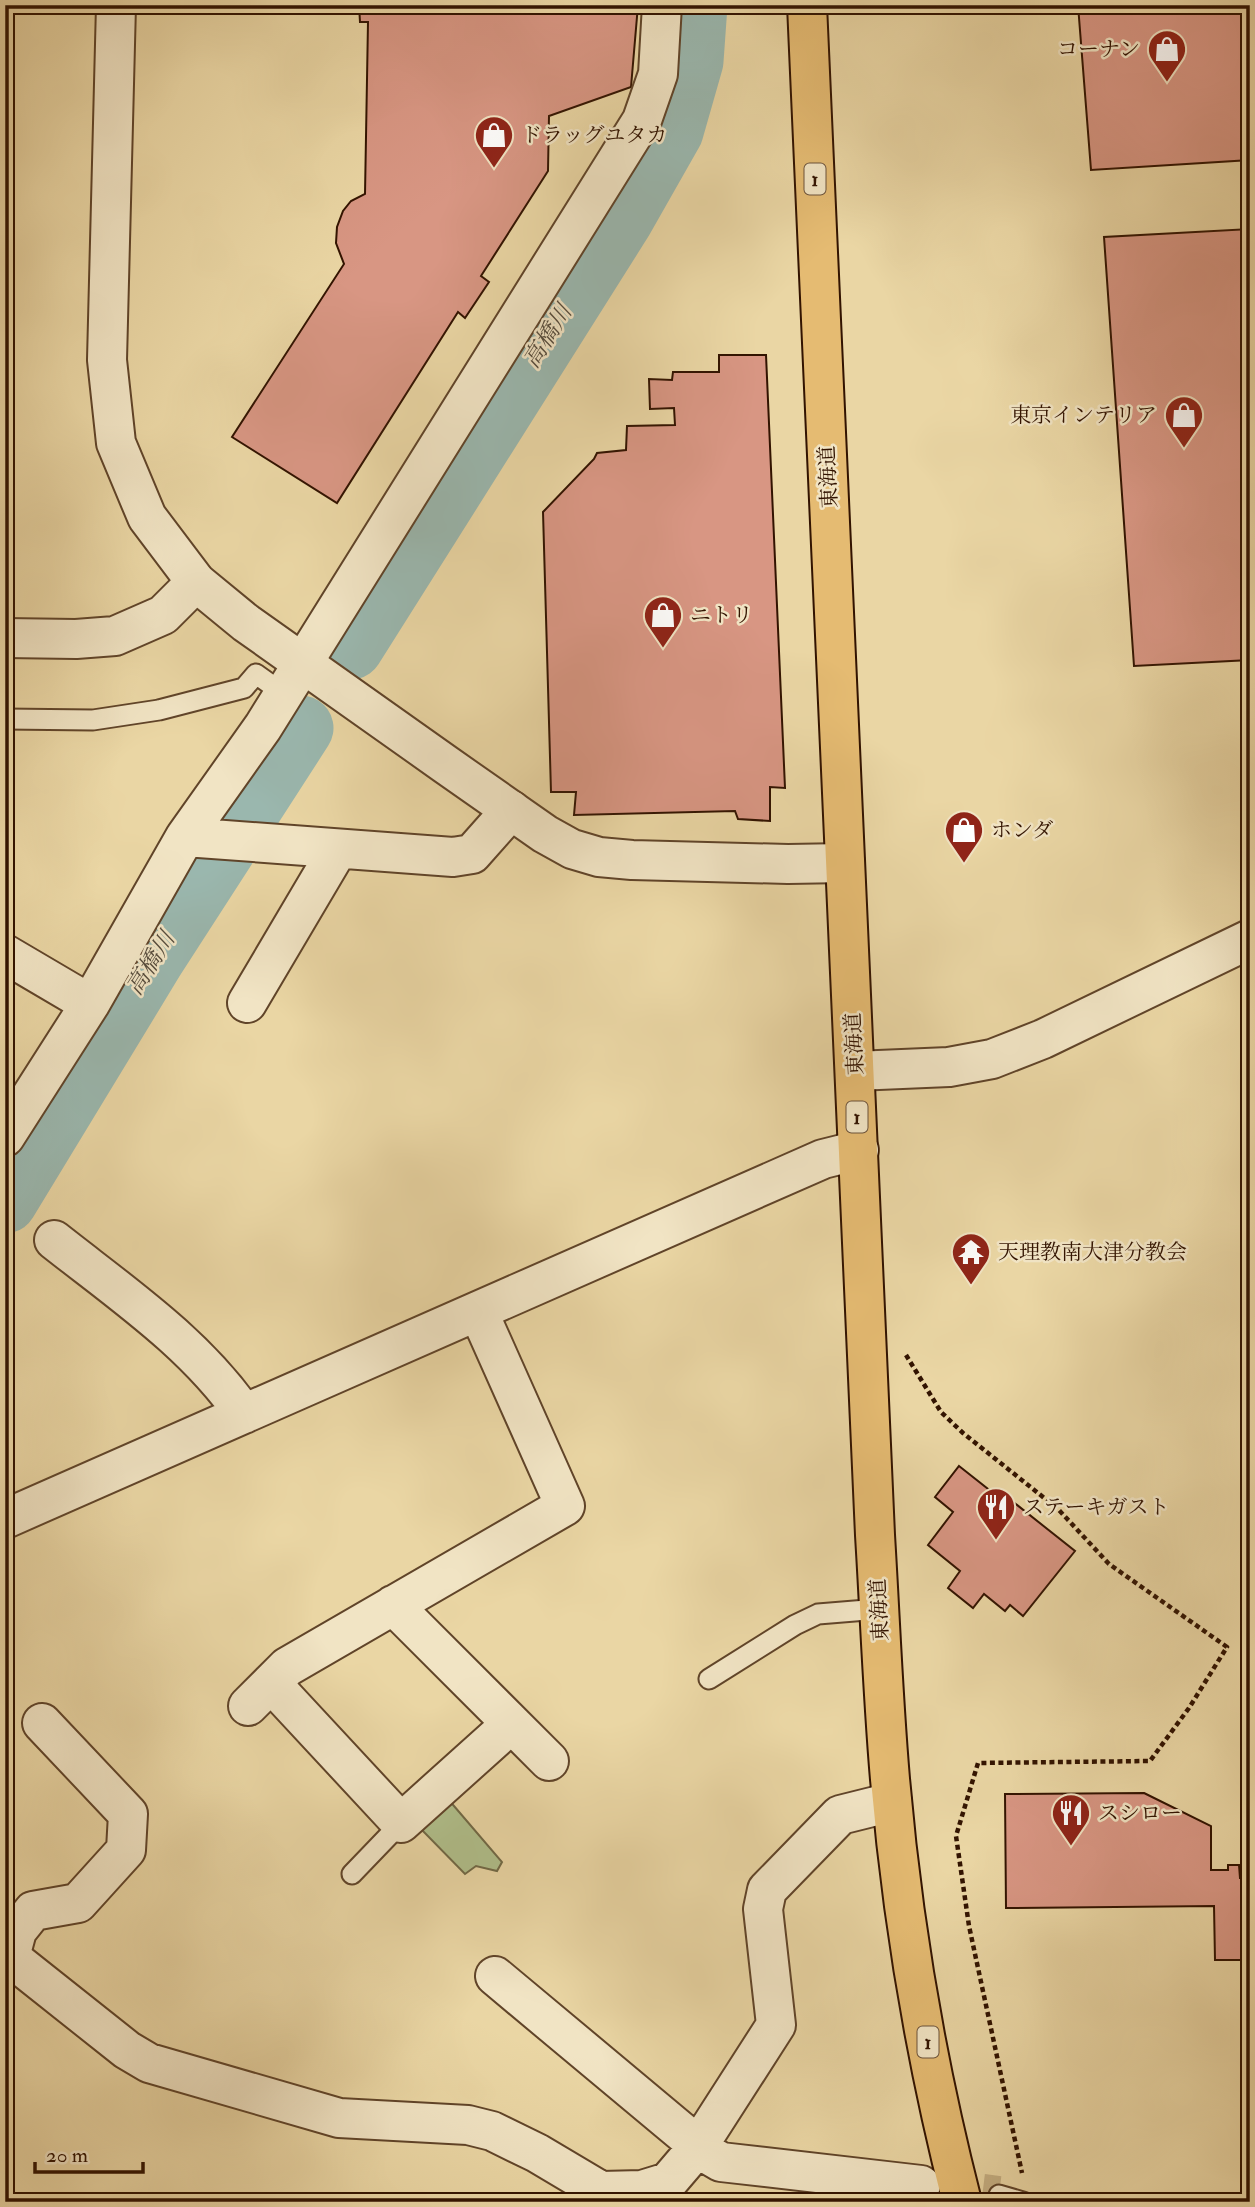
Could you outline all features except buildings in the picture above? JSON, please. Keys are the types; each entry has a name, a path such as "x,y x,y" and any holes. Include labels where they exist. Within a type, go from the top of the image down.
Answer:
{"highway":[{"name":"東海道","path":"807,5 879,1609 892,1802 918,1989 936,2088 962,2202"}],"street":[{"path":"116,5 107,360 116,443 147,516 196,582 246,623 294,678 572,849 599,857 632,860 845,863"},
{"path":"5,1137 195,838 642,120 658,74 662,5"},
{"path":"5,638 76,639 115,636 163,615 196,582"},
{"path":"195,838 453,857 472,854 510,810"},
{"path":"247,1003 338,849"},
{"path":"855,1071 949,1067 992,1059 1043,1039 1250,939"},
{"path":"5,954 90,1004"},
{"path":"5,1519 832,1155 859,1150"},
{"path":"54,1240 190,1351 227,1390 244,1414"},
{"path":"478,1311 565,1506 287,1667 260,1694 401,1823 511,1724"},
{"path":"393,1605 549,1761"},
{"path":"42,1723 128,1814 126,1850 78,1903 33,1911 17,1931 8,1956 127,2050 149,2063 339,2118 468,2124 492,2131 537,2153 605,2196 642,2190 668,2182 697,2148 776,2025 763,1909 767,1890 840,1815 892,1802"},
{"path":"495,1976 689,2138 697,2148 721,2162 921,2185"}],"lane":[{"path":"5,719 93,720 159,710 244,688 256,674 294,678"},
{"path":"709,1679 795,1625 818,1614 879,1609"},
{"path":"352,1874 401,1823"},
{"path":"999,2195 1023,2202"}],"path":[{"path":"906,1354 941,1412 963,1433 1058,1509 1109,1564 1227,1647 1189,1708 1150,1761 978,1763 956,1836 969,1926 1022,2175"}],"green space":[{"path":"448,1799 502,1862 497,1871 476,1866 465,1874 419,1827"}],"waterway":[{"name":"高橋川","path":"351,647 621,219 671,131 691,61 695,5"},
{"name":"高橋川","path":"5,1201 152,959 301,728"}],"tunnel":[{"path":"926,2186 999,2195"}],"place":[{"name":"コーナン","path":"1167,83"},
{"name":"ドラッグユタカ","path":"494,169"},
{"name":"東京インテリア","path":"1184,449"},
{"name":"ニトリ","path":"663,649"},
{"name":"ホンダ","path":"964,864"},
{"name":"天理教南大津分教会","path":"971,1286"},
{"name":"ステーキガスト","path":"996,1541"},
{"name":"スシロー","path":"1071,1847"}]}
